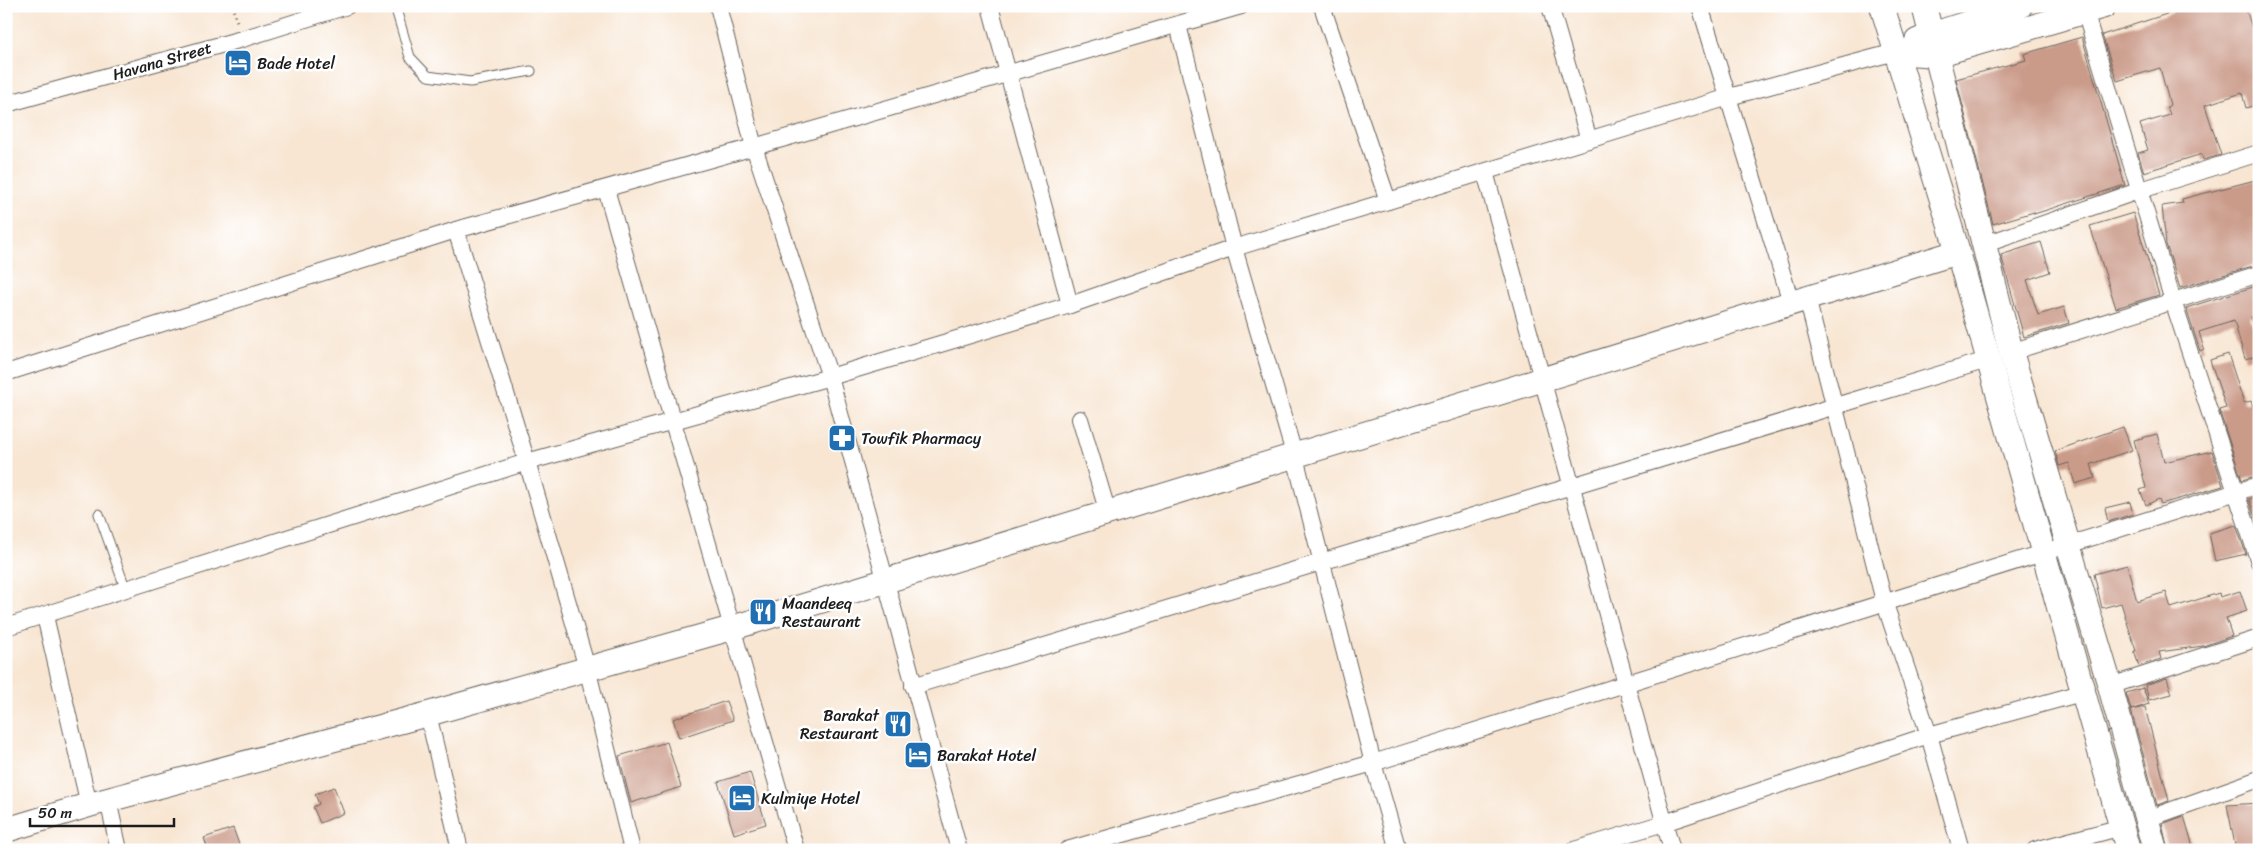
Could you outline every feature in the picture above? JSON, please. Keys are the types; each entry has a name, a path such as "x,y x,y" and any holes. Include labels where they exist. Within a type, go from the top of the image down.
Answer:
{"main road":[{"path":"1882,6 1958,252 1987,360 2085,692 2128,850"},
{"path":"1924,6 2011,352 2110,686 2155,850"},
{"path":"1933,45 2020,6"},
{"path":"1895,52 2095,9"},
{"path":"6,830 732,628 1295,457 1543,378 1958,252"}],"street":[{"name":"Havana Street","path":"6,104 242,39 346,6"},
{"path":"718,6 754,147 830,377 959,850"},
{"path":"990,6 1070,305"},
{"path":"6,373 456,230 754,147 1241,6"},
{"path":"1322,6 1388,201"},
{"path":"1550,6 1589,140"},
{"path":"1700,6 1834,407 1884,601 1929,735 1961,850"},
{"path":"2095,9 2141,190 2173,301 2259,562"},
{"path":"1178,25 1234,248 1295,457 1373,763 1398,850"},
{"path":"6,627 527,462 830,377 1070,305 1234,248 1388,201 1729,97 1895,52"},
{"path":"1983,245 2141,190 2259,153"},
{"path":"1485,172 1672,850"},
{"path":"606,189 796,850"},
{"path":"456,230 527,462 587,668 632,850"},
{"path":"2011,352 2259,274"},
{"path":"914,686 1987,360"},
{"path":"1080,419 1108,513"},
{"path":"1067,850 1373,763 1884,601 2069,546 2259,485"},
{"path":"45,616 99,803 119,850"},
{"path":"2110,686 2259,638"},
{"path":"1574,850 1664,823 1929,735 2085,692"},
{"path":"428,714 460,850"},
{"path":"2147,819 2259,779"},
{"path":"2035,850 2122,826"}],"lane":[{"path":"394,6 410,57 428,76 470,82 531,71"},
{"path":"99,514 126,590"}],"building":[{"path":"2171,6 2245,6 2259,50 2259,104 2246,108 2242,93 2205,105 2221,155 2203,160 2202,154 2144,172 2138,153 2148,150 2140,124 2170,115 2167,107 2170,105 2160,68 2117,81 2102,35 2173,12"},
{"path":"2082,37 2125,185 2034,214 2034,212 1993,224 1956,79 2026,60 2024,54"},
{"path":"2259,179 2259,264 2180,288 2166,244 2162,206 2183,203 2182,199"},
{"path":"2133,213 2159,295 2116,308 2090,226"},
{"path":"2041,242 2050,272 2027,280 2038,315 2064,307 2069,323 2024,337 2001,255"},
{"path":"2259,285 2259,313 2250,317 2259,346 2259,355 2245,359 2234,321 2199,332 2204,349 2200,351 2186,308"},
{"path":"2228,354 2244,403 2251,401 2254,409 2259,408 2259,475 2242,480 2219,410 2226,408 2210,360"},
{"path":"2123,427 2132,450 2091,464 2095,478 2075,484 2069,463 2059,466 2055,451"},
{"path":"2157,434 2164,462 2212,451 2223,486 2161,504 2159,499 2146,505 2140,490 2146,488 2134,440"},
{"path":"2259,496 2259,529 2249,499"},
{"path":"2130,502 2133,514 2108,522 2105,508"},
{"path":"2236,525 2246,554 2215,561 2209,533"},
{"path":"2127,565 2137,601 2166,592 2171,608 2219,593 2220,597 2240,591 2247,611 2226,618 2232,636 2203,646 2159,652 2161,659 2139,666 2121,603 2102,608 2094,574"},
{"path":"2167,678 2172,694 2149,700 2145,685"},
{"path":"2143,688 2149,704 2131,710 2126,693"},
{"path":"726,701 733,720 679,738 673,719"},
{"path":"2145,707 2169,801 2157,805 2131,710"},
{"path":"667,742 681,787 631,803 619,756"},
{"path":"750,772 766,824 734,834 718,782"},
{"path":"334,787 344,813 320,823 313,807 319,804 315,794"},
{"path":"2259,803 2259,850 2236,850 2227,805"},
{"path":"2184,816 2194,850 2168,850 2162,824"},
{"path":"233,828 241,850 208,850 204,838"}],"place":[{"name":"Bade Hotel","path":"238,63"},
{"name":"Towfik Pharmacy","path":"842,438"},
{"name":"Maandeeq Restaurant","path":"763,612"},
{"name":"Barakat Restaurant","path":"898,724"},
{"name":"Barakat Hotel","path":"918,755"},
{"name":"Kulmiye Hotel","path":"742,798"}]}
